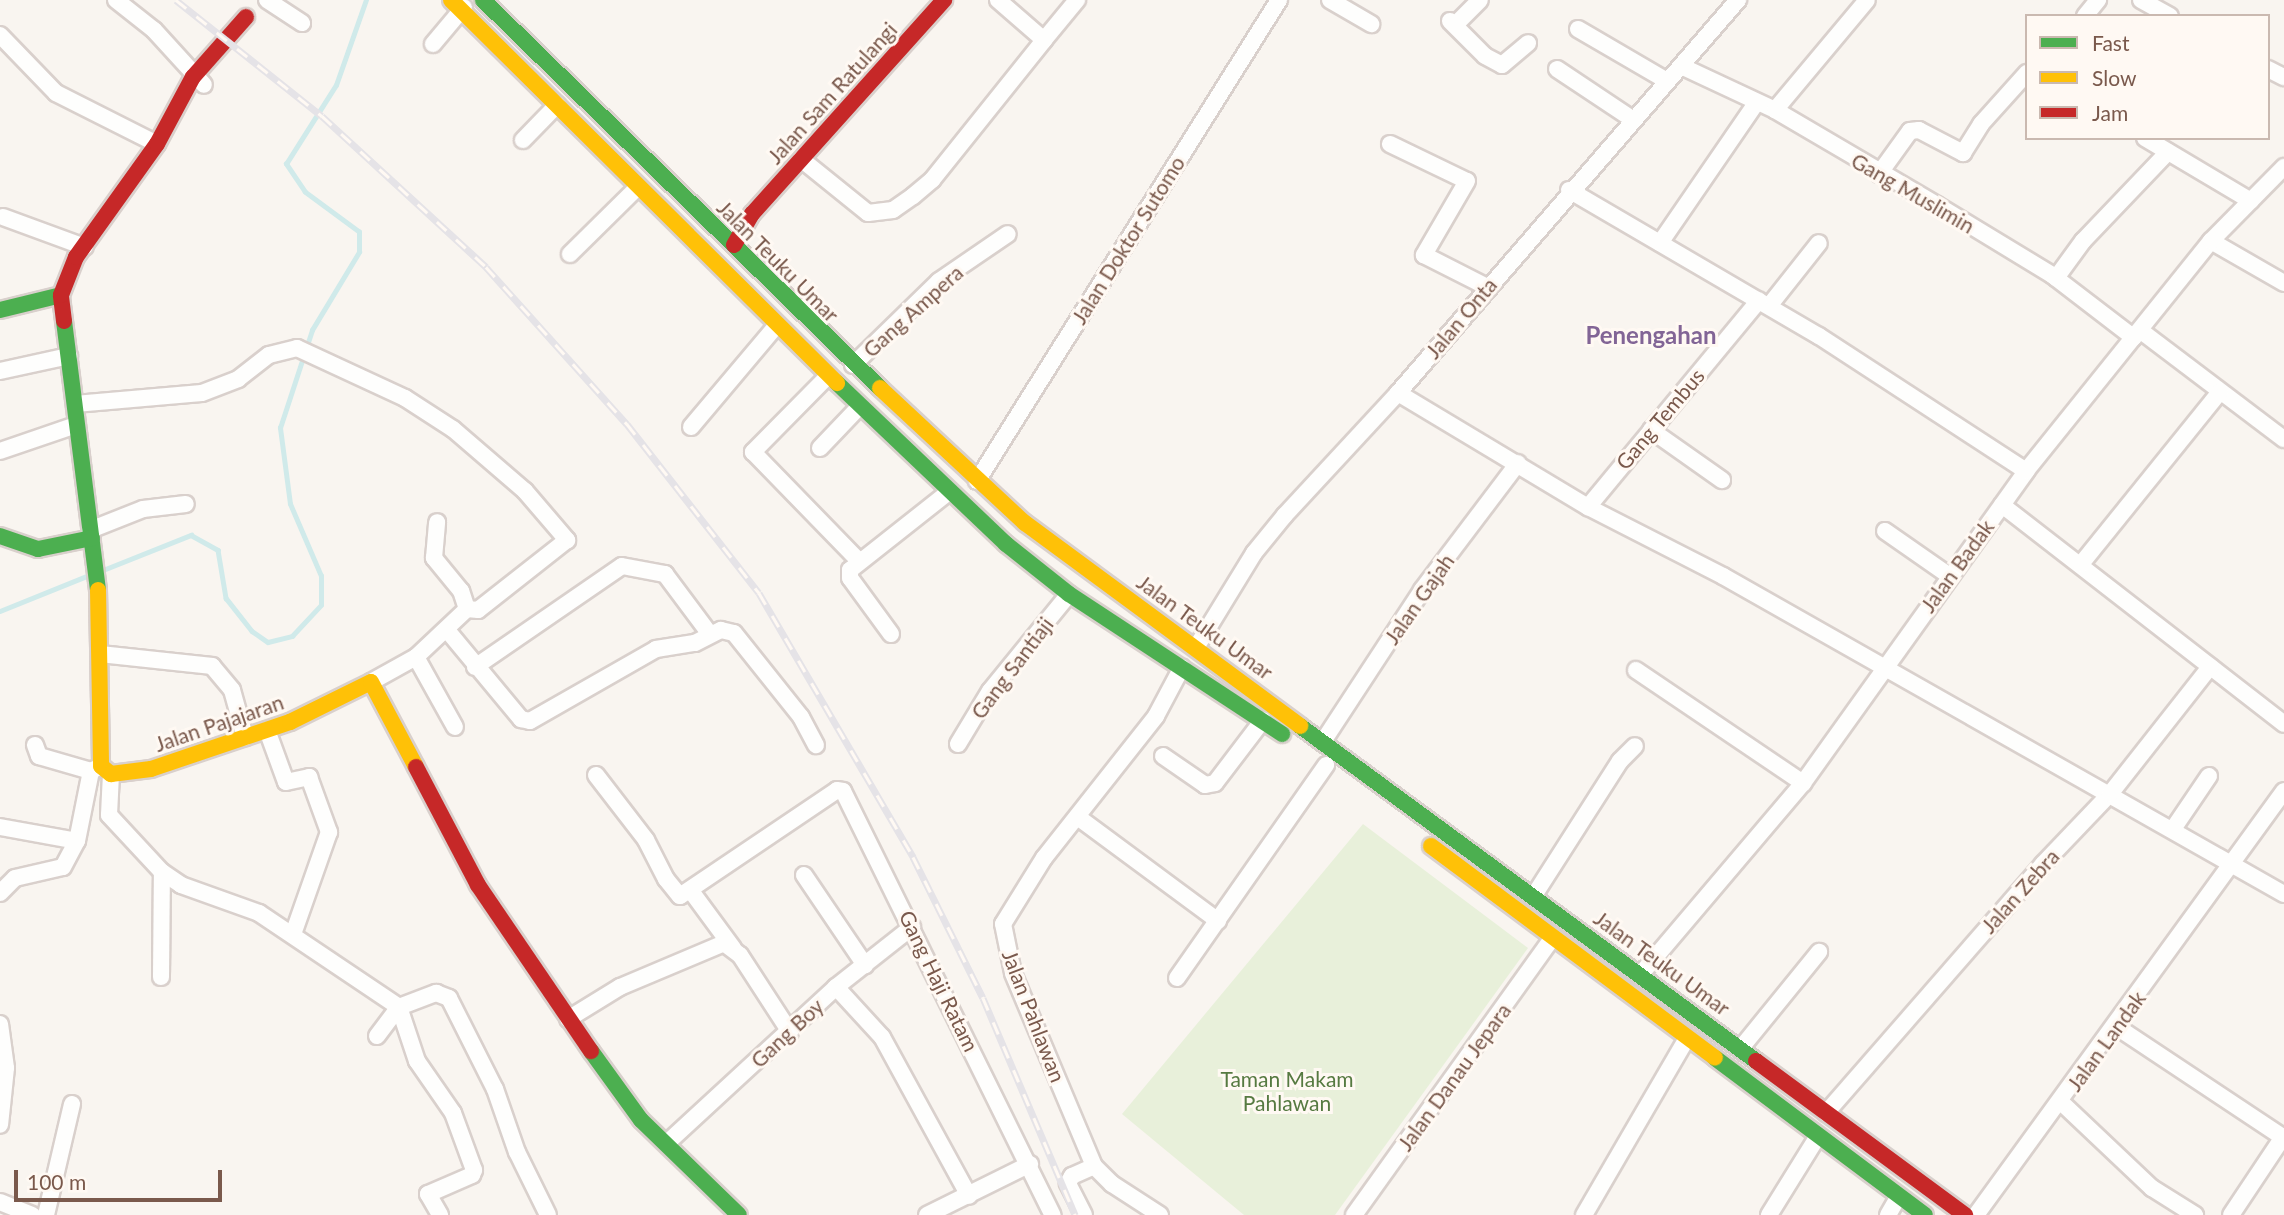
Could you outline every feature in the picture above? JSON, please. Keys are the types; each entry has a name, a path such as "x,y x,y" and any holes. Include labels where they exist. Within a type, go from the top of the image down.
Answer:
{"main road":[{"path":"101,770 99,603 61,295 85,247 169,123 246,17 243,0"},
{"name":"Jalan Teuku Umar","path":"483,0 853,365 977,481 1044,538 1197,646 1533,898 1641,974 1965,1215"},
{"name":"Jalan Sam Ratulangi","path":"734,245 752,214 944,0"},
{"name":"Jalan Teuku Umar","path":"461,3 557,105 776,326 1026,562 1069,594 1263,720 1326,765 1519,914 1926,1215"},
{"path":"626,175 643,157"},
{"path":"680,230 698,211"},
{"name":"Jalan Sam Ratulangi","path":"715,230 752,214"},
{"path":"0,310 61,295"},
{"path":"0,536 38,549 91,534"},
{"path":"371,682 478,885 568,1019 641,1120 739,1215"},
{"name":"Jalan Pajajaran","path":"101,770 151,769 267,730 371,682"},
{"path":"1371,799 1380,782"},
{"path":"1519,914 1533,898"}],"street":[{"path":"116,0 154,30 199,81"},
{"path":"267,0 302,23"},
{"path":"998,0 1044,40"},
{"path":"801,159 855,206 868,213 893,210 932,180 1077,0"},
{"name":"Jalan Doktor Sutomo","path":"977,481 1279,0"},
{"path":"1330,0 1371,24"},
{"path":"1480,0 1453,23 1485,56 1502,65 1528,43"},
{"name":"Jalan Onta","path":"1197,646 1254,553 1398,393 1569,191 1738,0"},
{"path":"1775,110 1867,0"},
{"path":"2087,14 2098,0"},
{"path":"2141,0 2166,14"},
{"path":"433,44 461,3"},
{"path":"1578,29 1667,81"},
{"path":"0,35 56,93 157,144"},
{"name":"Gang Muslimin","path":"1681,66 1775,110 1879,174 1993,239 2138,334 2284,439"},
{"path":"1557,69 1632,119"},
{"path":"1879,174 1910,131 1919,130 1963,153 1981,124 2025,75"},
{"path":"1660,243 1757,102"},
{"path":"523,141 557,105"},
{"path":"2148,140 2251,201"},
{"path":"1390,144 1467,181 1424,255 1487,288"},
{"path":"2056,278 2083,241 2168,152"},
{"name":"Jalan Badak","path":"1641,974 1803,783 1886,668 1948,575 2026,471 2211,242 2284,167"},
{"path":"570,254 638,187"},
{"path":"1569,191 1764,303 1794,324 1819,336 2026,471"},
{"path":"4,217 85,247"},
{"name":"Gang Ampera","path":"853,365 939,282 1008,234"},
{"path":"2211,242 2284,283"},
{"name":"Gang Tembus","path":"1588,507 1651,430 1819,243"},
{"path":"691,427 776,326"},
{"path":"75,404 202,393 238,379 269,355 297,348 405,398 453,429 525,491 567,540 478,610 467,609"},
{"path":"0,372 69,356"},
{"path":"828,376 753,452 858,560"},
{"path":"2081,564 2220,392"},
{"path":"1398,393 1588,507 1886,668 2284,894"},
{"path":"820,448 860,406"},
{"path":"0,451 76,425"},
{"path":"1651,430 1722,480"},
{"name":"Jalan Gajah","path":"1324,740 1422,590 1518,463"},
{"path":"891,634 850,578 858,560 950,491"},
{"path":"91,534 143,509 186,504"},
{"path":"2002,506 2081,564 2284,724"},
{"path":"438,522 434,558 461,591 467,609"},
{"path":"1885,531 1948,575"},
{"path":"475,667 622,566 665,574 709,633"},
{"name":"Gang Santiaji","path":"958,744 990,691 1069,594"},
{"path":"371,682 416,657 467,609"},
{"path":"447,630 475,667 521,719 530,721 656,649 695,643 709,633 734,633 801,718 816,745"},
{"path":"100,654 212,666 232,690 245,737"},
{"path":"416,657 455,727"},
{"name":"Jalan Pahlawan","path":"1094,1166 1013,972 1003,924 1044,858 1079,818 1156,716 1182,667"},
{"name":"Jalan Zebra","path":"1826,1113 2043,864 2110,794 2210,667"},
{"path":"1636,670 1803,783"},
{"path":"1163,756 1205,785 1215,783 1263,720"},
{"path":"267,730 286,782 309,778 329,832 293,934"},
{"path":"35,745 39,756 101,770"},
{"path":"1533,898 1620,761 1635,746"},
{"path":"1177,978 1326,765"},
{"path":"0,893 15,878 63,867 77,841 101,770"},
{"path":"101,770 110,815 162,872 181,885 259,913 399,1007 416,1061 453,1113 474,1170 472,1175 428,1194 440,1215"},
{"path":"596,775 646,840 676,894 691,891 790,1032"},
{"path":"2173,829 2209,776"},
{"name":"Gang Haji Ratam","path":"691,891 842,789 1053,1215"},
{"name":"Jalan Landak","path":"1976,1215 2062,1103 2284,791"},
{"path":"1079,818 1218,921"},
{"path":"0,827 77,841"},
{"path":"161,978 162,872"},
{"path":"804,876 864,965"},
{"name":"Gang Boy","path":"667,1143 836,987 912,928"},
{"name":"Jalan Danau Jepara","path":"1354,1215 1552,938"},
{"path":"568,1019 660,968 724,943 733,948"},
{"path":"1741,1048 1819,951"},
{"path":"836,987 882,1037 969,1196"},
{"path":"377,1036 399,1007 436,993 449,998 495,1089 517,1152 548,1215"},
{"path":"0,1024 3,1053 1,1118"},
{"path":"2117,1027 2284,1138 2231,1215"},
{"path":"1584,1215 1687,1038"},
{"path":"2062,1103 2152,1188 2195,1215"},
{"path":"46,1215 72,1104"},
{"path":"1769,1215 1818,1136"},
{"path":"927,1215 1030,1164"},
{"path":"1084,1215 1068,1184 1072,1177 1094,1166 1160,1215"},
{"path":"1888,1215 1899,1196"},
{"path":"0,1202 32,1215"}],"green space":[{"name":"Taman Makam Pahlawan","path":"1363,824 1528,948 1335,1215 1244,1215 1122,1114"}],"waterway":[{"path":"103,570 191,535 218,550 226,598 252,631 268,642 292,636 321,605 321,576 290,504 280,428 312,330 359,252 359,232 305,192 286,164 336,85 366,0"},
{"path":"0,611 89,575"}],"railway":[{"path":"176,0 322,116 486,267 627,424 759,593 913,857 983,998 1075,1215"}],"traffic: fast":[{"path":"483,0 880,388"},
{"path":"0,310 61,295"},
{"path":"64,321 98,590"},
{"path":"837,383 1006,544 1069,594 1282,734"},
{"path":"0,536 38,549 92,538"},
{"path":"1300,726 1756,1061"},
{"path":"591,1051 641,1120 739,1215"},
{"path":"1715,1058 1925,1215"}],"traffic: slow":[{"path":"451,0 837,383"},
{"path":"880,388 1025,523 1300,726"},
{"path":"98,590 101,766 111,774 151,769 290,722 371,682 416,767"},
{"path":"1431,846 1715,1058"}],"traffic: jam":[{"path":"734,245 752,214 944,0"},
{"path":"64,321 61,295 76,257 157,144 193,77 246,17"},
{"path":"416,767 478,885 591,1051"},
{"path":"1756,1061 1965,1215"}],"district":[{"name":"Penengahan","path":"1651,335"}]}
